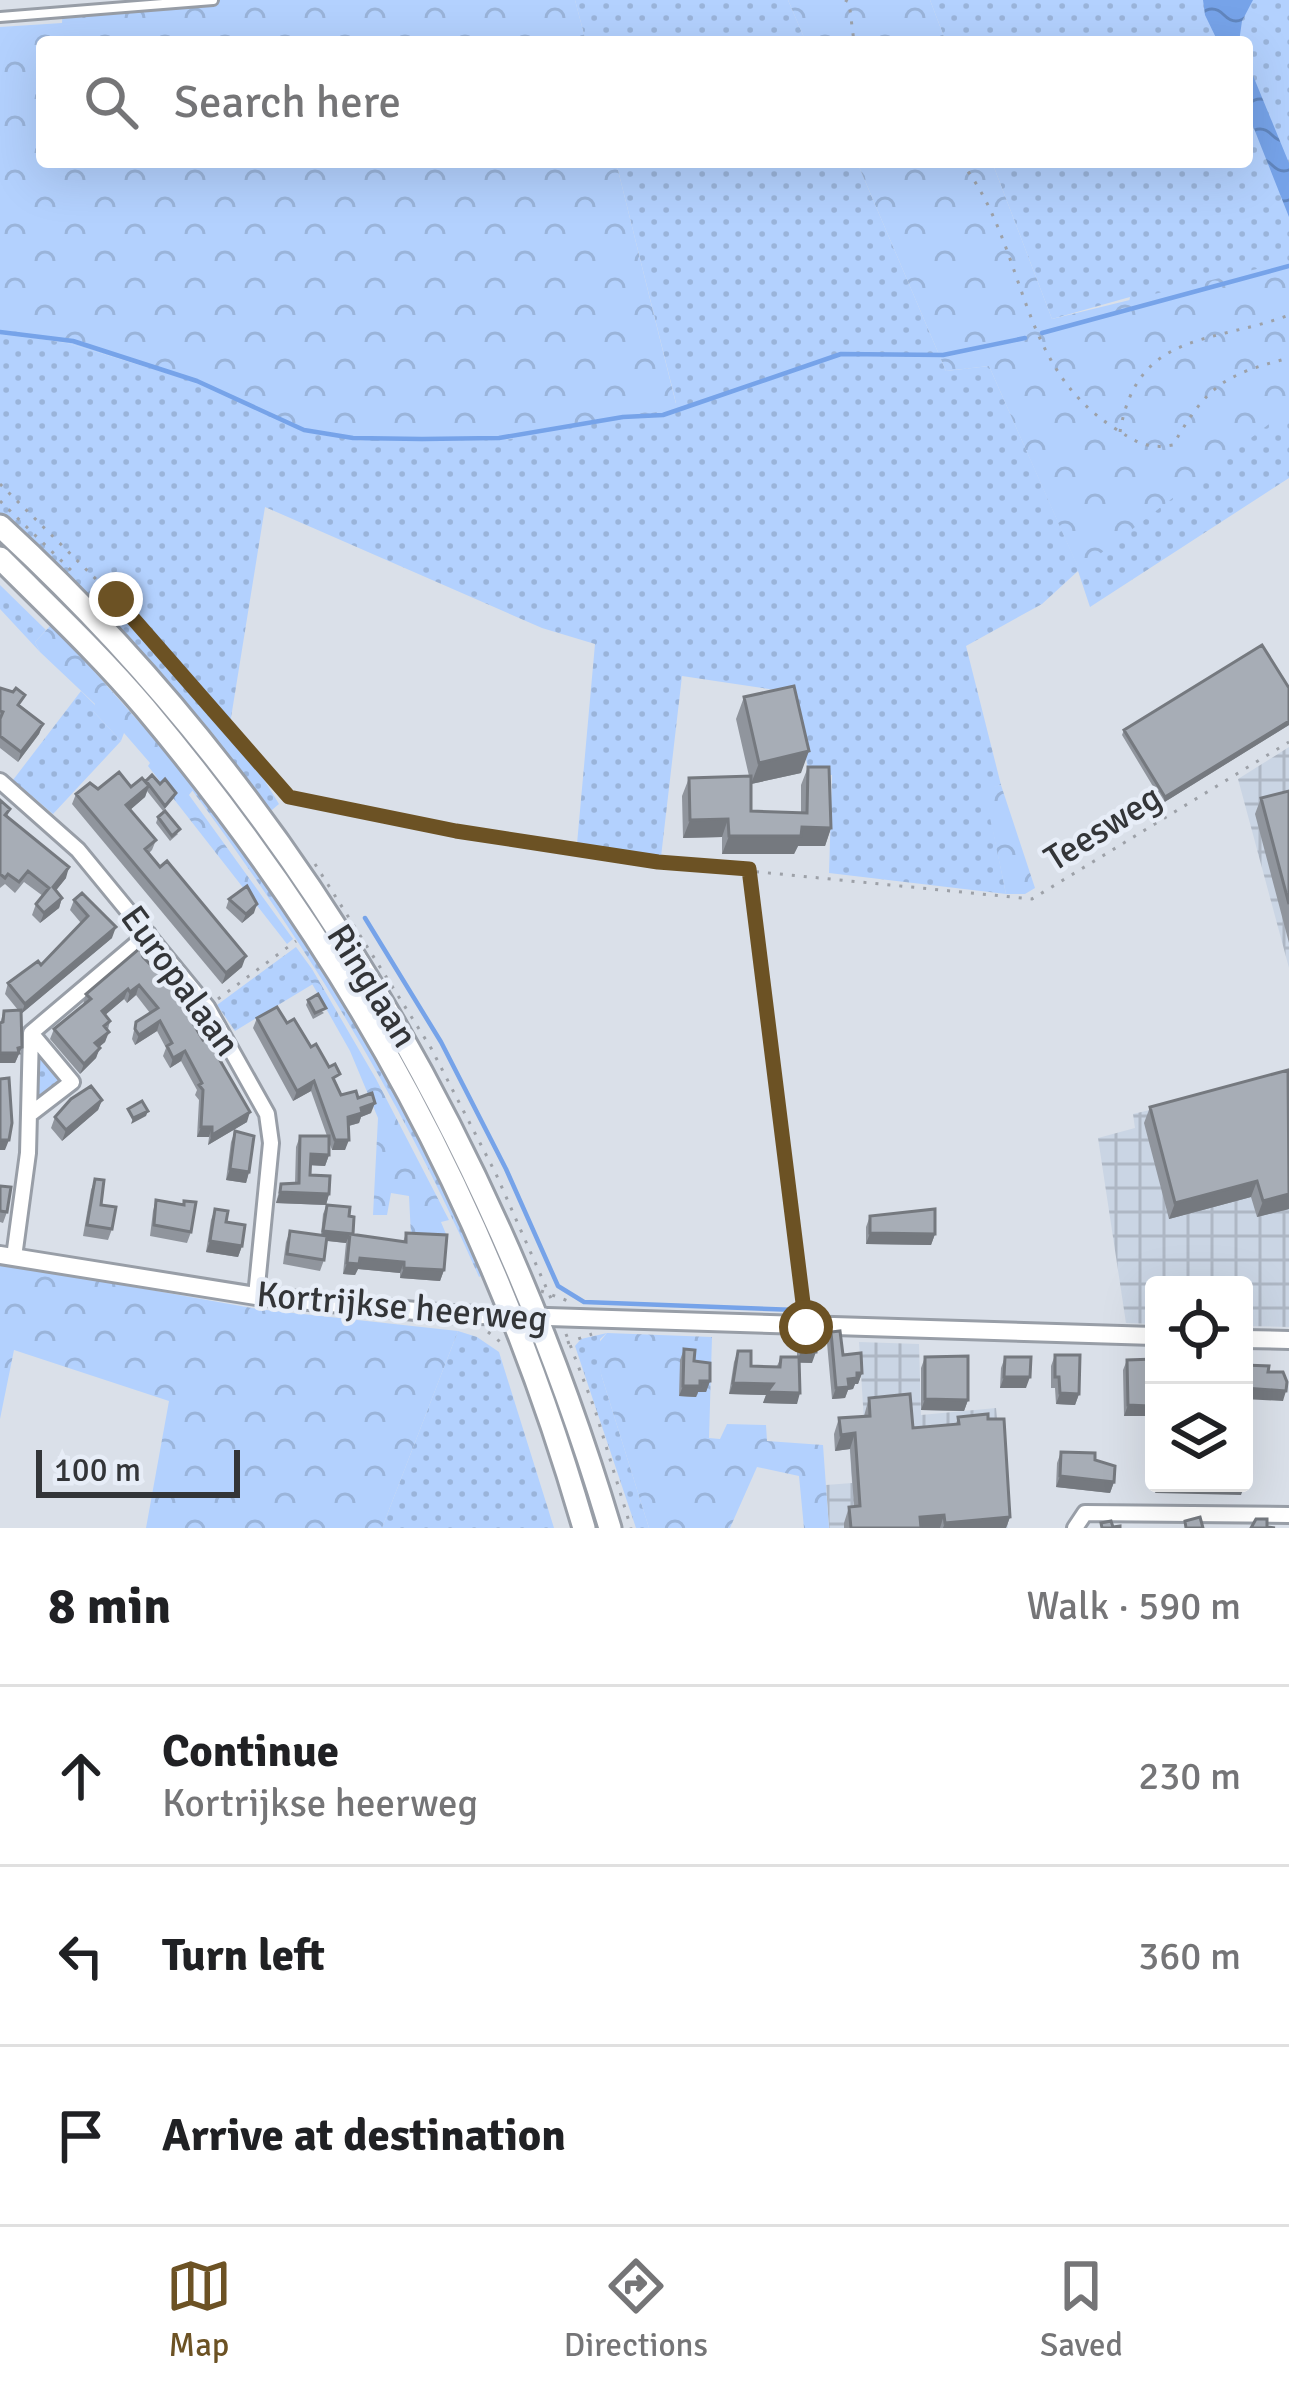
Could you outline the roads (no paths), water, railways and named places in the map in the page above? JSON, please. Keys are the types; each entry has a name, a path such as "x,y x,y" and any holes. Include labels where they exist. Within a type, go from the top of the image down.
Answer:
{"main road":[{"name":"Ringlaan","path":"0,526 94,620 173,710 306,882 415,1056 479,1181 540,1318 610,1528"},
{"name":"Ringlaan","path":"0,558 144,707 249,839 312,932 427,1124 464,1199 514,1317 584,1528"}],"street":[{"name":"Europalaan","path":"0,781 77,850 207,1007 267,1114 271,1143 256,1296"},
{"path":"7,1256 28,1153 32,1033 148,934"},
{"path":"29,1114 72,1082 32,1033"},
{"name":"Kortrijkse heerweg","path":"7,1256 256,1296 514,1317 1145,1336"},
{"path":"1253,1339 1289,1340"},
{"path":"1076,1528 1085,1513 1217,1521 1289,1515"}],"lane":[{"path":"0,17 213,0"}],"water":[{"path":"1203,0 1253,0 1240,36 1215,36"},
{"path":"1253,76 1289,163 1289,217 1253,126"}],"waterway":[{"path":"1042,333 1289,266"},
{"path":"0,332 73,341 197,381 304,430 353,438 422,439 499,438 663,415 841,354 943,355 1025,338"},
{"path":"365,918 441,1042 506,1169 558,1286 584,1302 797,1310"}]}
